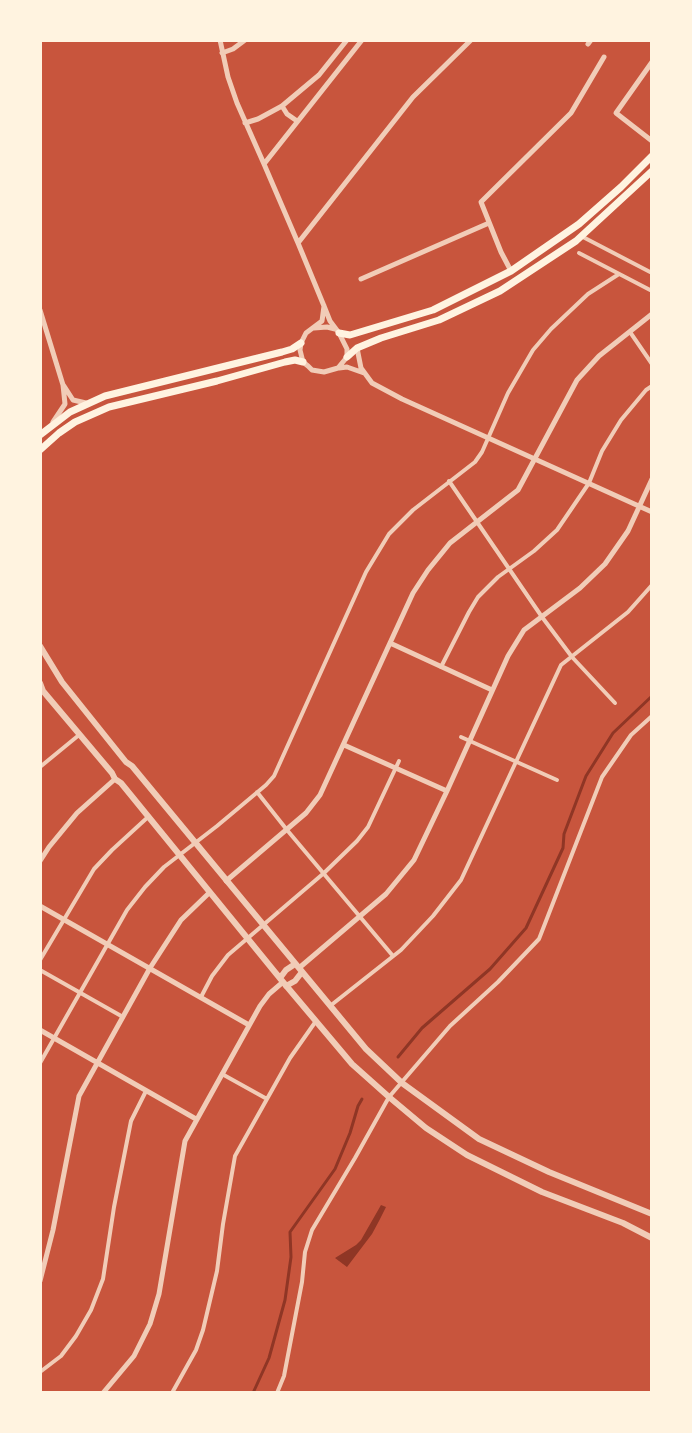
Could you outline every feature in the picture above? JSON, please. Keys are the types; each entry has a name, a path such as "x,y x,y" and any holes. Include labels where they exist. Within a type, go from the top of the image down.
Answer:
{"main road":[{"path":"338,331 350,335 433,310 511,271 579,224 652,156"},
{"path":"347,357 357,348 439,320 500,291 581,236 652,171"},
{"path":"40,435 87,403 105,396 282,352 301,343"},
{"path":"40,450 75,422 109,407 285,362 303,362"}],"street":[{"path":"220,40 228,77 245,123 330,321 347,349 347,357 338,368"},
{"path":"222,53 245,40"},
{"path":"245,123 282,106 319,75 347,40"},
{"path":"264,164 362,40"},
{"path":"298,243 413,97 471,40"},
{"path":"511,271 481,202 571,113 604,57"},
{"path":"652,62 616,113 652,141"},
{"path":"282,106 297,121"},
{"path":"361,279 489,223"},
{"path":"581,236 652,273"},
{"path":"579,253 652,291"},
{"path":"40,1063 127,910 145,887 179,854 217,826 274,776 366,572 389,534 413,510 475,462 508,393 533,350 588,294 619,274"},
{"path":"324,306 322,321 306,333 301,343 303,362 320,372 347,367 365,374"},
{"path":"40,310 63,385 65,404 52,424"},
{"path":"40,1281 79,1096 150,968 181,920 306,813 320,795 413,593 428,570 450,543 518,490 577,380 599,356 652,314"},
{"path":"313,329 327,327 338,331"},
{"path":"630,332 652,364"},
{"path":"357,348 358,358 372,383 652,512"},
{"path":"63,385 73,400 87,403"},
{"path":"441,667 478,597 557,530 589,483 602,451 621,420 652,386"},
{"path":"103,1393 134,1356 150,1324 159,1294 185,1141 249,1025 269,994 283,982 286,970 299,968 386,894 414,860 508,656 524,630 580,588 605,564 628,531 652,479"},
{"path":"449,481 542,617 572,657 615,703"},
{"path":"330,1006 393,956 433,916 461,880 561,665 628,612 652,585"},
{"path":"390,643 492,690"},
{"path":"40,646 62,682 126,762 366,1049 402,1083 479,1139 549,1172 652,1214"},
{"path":"42,690 48,678 57,674"},
{"path":"42,690 56,689 62,682"},
{"path":"42,690 352,1064 426,1128 467,1155 542,1192 623,1223 652,1238"},
{"path":"277,1393 284,1376 305,1252 312,1230 389,1097 450,1026 539,939 602,777 631,735 652,716"},
{"path":"40,767 79,735"},
{"path":"461,737 557,780"},
{"path":"344,745 447,791"},
{"path":"201,997 228,955 357,841 368,827 399,761"},
{"path":"40,861 77,813 116,778 118,766 126,762"},
{"path":"116,778 129,778 134,771"},
{"path":"257,792 393,956"},
{"path":"40,960 94,869 148,817"},
{"path":"211,893 215,882 226,881"},
{"path":"40,906 249,1025"},
{"path":"283,982 295,981 299,968"},
{"path":"40,970 123,1017"},
{"path":"172,1393 203,1330 217,1271 235,1156 290,1058 316,1021"},
{"path":"40,1030 196,1119"},
{"path":"222,1074 267,1099"},
{"path":"40,1372 61,1356 76,1336 91,1310 103,1279 131,1121 146,1091"}],"shaded area":[{"path":"381,1205 386,1207 372,1234 347,1267 335,1258 361,1240"}],"waterway":[{"path":"398,1057 422,1028 490,969 526,928 563,848 564,834 586,776 613,733 652,696"},
{"path":"253,1393 269,1358 285,1300 291,1257 290,1232 335,1169 362,1099"}]}
